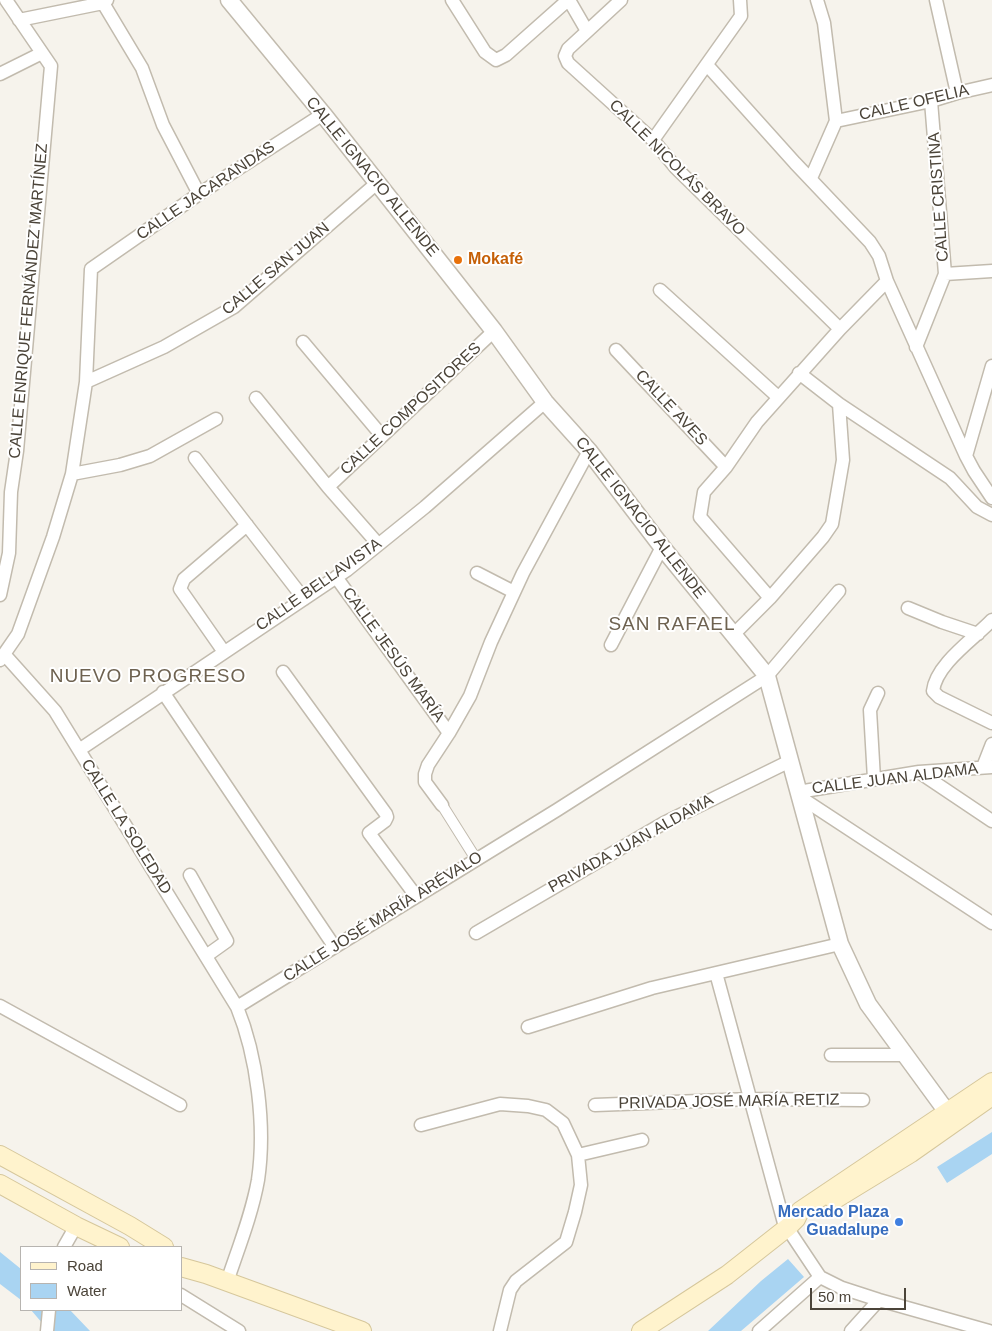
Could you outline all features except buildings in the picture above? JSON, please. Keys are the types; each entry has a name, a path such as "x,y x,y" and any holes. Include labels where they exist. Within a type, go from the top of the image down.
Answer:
{"main road":[{"path":"951,1116 992,1082"},
{"path":"640,1331 727,1275 792,1223 800,1211 951,1116 992,1096"},
{"path":"0,1155 130,1226 162,1246"},
{"path":"0,1184 76,1226 117,1246"},
{"path":"120,1246 128,1235 130,1226"},
{"path":"182,1259 206,1274"},
{"path":"182,1267 206,1274 362,1331"}],"street":[{"path":"0,74 42,53 6,0"},
{"name":"CALLE IGNACIO ALLENDE","path":"229,0 323,114 494,331 545,402 589,451 662,548 767,676 840,944 868,1004 951,1116"},
{"path":"452,0 485,52 496,60 506,56 568,0 587,31"},
{"name":"CALLE NICOLÁS BRAVO","path":"621,0 568,49 565,56 568,63 653,140 676,168 840,329"},
{"path":"653,140 741,16 740,0"},
{"path":"811,178 836,121 824,23 817,0"},
{"path":"936,0 957,93"},
{"path":"19,20 105,1 142,68 163,124 199,194"},
{"name":"CALLE ENRIQUE FERNÁNDEZ MARTÍNEZ","path":"0,595 9,553 11,492 17,450 51,66 42,53"},
{"path":"707,65 795,163 870,242 879,256 887,281 966,456 992,498"},
{"name":"CALLE OFELIA","path":"836,121 931,101 992,85"},
{"name":"CALLE CRISTINA","path":"916,347 945,274 931,101"},
{"name":"CALLE JACARANDAS","path":"86,382 91,269 199,194 323,114"},
{"name":"CALLE SAN JUAN","path":"86,382 164,346 234,307 377,183"},
{"path":"945,274 992,271"},
{"path":"770,598 700,516 704,492 726,467 778,397 887,281"},
{"path":"660,290 778,397"},
{"name":"CALLE COMPOSITORES","path":"328,487 494,331"},
{"path":"303,342 382,436"},
{"name":"CALLE AVES","path":"616,350 726,467"},
{"path":"966,456 992,366"},
{"path":"799,373 839,404 950,478 977,507 992,515"},
{"path":"2,657 18,634 53,537 72,474 86,382"},
{"path":"256,398 328,487 378,544"},
{"name":"CALLE BELLAVISTA","path":"79,750 336,577 425,507 545,402"},
{"path":"733,635 770,598 823,538 832,524 843,460 839,404"},
{"path":"72,474 120,465 150,456 216,419"},
{"path":"476,859 426,782 425,774 428,765 470,696 514,592 589,451"},
{"path":"195,458 304,599"},
{"path":"950,478 974,471"},
{"path":"224,652 180,589 184,579 246,525"},
{"path":"611,645 662,548"},
{"path":"477,573 514,592"},
{"name":"CALLE JESÚS MARÍA","path":"336,577 449,733"},
{"name":"CALLE JOSÉ MARÍA ARÉVALO","path":"238,1007 557,810 767,676 839,590"},
{"path":"908,608 978,634"},
{"path":"992,620 950,659 938,675 933,691 939,697 992,722"},
{"name":"CALLE LA SOLEDAD","path":"2,657 55,711 238,1007"},
{"path":"283,672 386,814 387,818 385,821 369,833 416,896"},
{"path":"163,692 334,946"},
{"path":"874,779 870,710 878,693"},
{"path":"987,767 992,744"},
{"name":"PRIVADA JUAN ALDAMA","path":"476,933 664,823 790,760"},
{"name":"CALLE JUAN ALDAMA","path":"799,794 920,772 987,767"},
{"path":"920,772 992,822"},
{"path":"799,794 992,923"},
{"path":"190,875 228,941 206,956"},
{"path":"528,1027 652,988 840,944"},
{"path":"716,973 784,1223 792,1223 800,1247 818,1275 842,1288 989,1331"},
{"path":"0,1006 180,1105"},
{"path":"227,1282 258,1180 261,1137 254,1064 247,1030 238,1007"},
{"path":"831,1055 906,1055"},
{"name":"PRIVADA JOSÉ MARÍA RETIZ","path":"595,1105 751,1099 863,1100"},
{"path":"421,1125 500,1104 528,1106 546,1110 562,1123 578,1155 581,1185 566,1242 516,1281 510,1290 500,1331"},
{"path":"578,1155 642,1140"},
{"path":"65,1246 76,1226"},
{"path":"759,1331 818,1275"},
{"path":"182,1296 239,1331"},
{"path":"851,1331 879,1300"},
{"path":"47,1331 49,1311"}],"water":[{"path":"992,1132 992,1154 947,1183 937,1167"},
{"path":"0,1252 20,1268 20,1299 0,1284"},
{"path":"788,1259 804,1277 741,1331 708,1331 761,1281"},
{"path":"32,1311 71,1311 90,1331 49,1331"}],"place":[{"name":"Mokafé","path":"458,260"},
{"name":"Mercado Plaza Guadalupe","path":"899,1222"}],"district":[{"name":"SAN RAFAEL","path":"672,625"},
{"name":"NUEVO PROGRESO","path":"148,677"}]}
